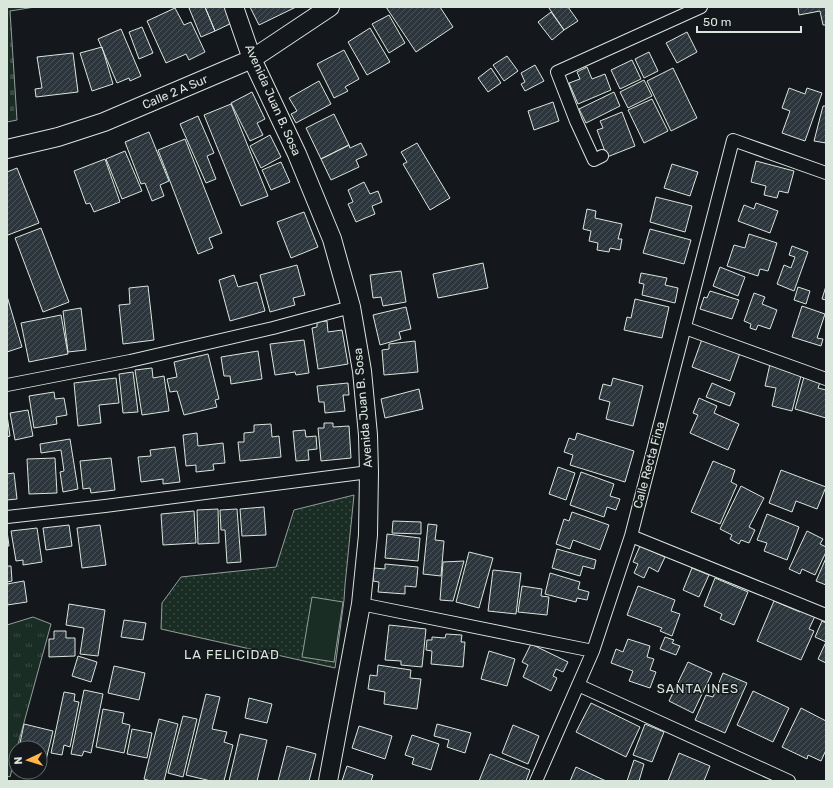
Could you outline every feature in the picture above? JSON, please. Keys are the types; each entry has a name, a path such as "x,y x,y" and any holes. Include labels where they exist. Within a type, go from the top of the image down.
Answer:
{"street":[{"name":"Avenida Juan B. Sosa","path":"234,7 252,59 298,154 332,240 351,307 362,371 368,435 368,535 361,604 328,781"},
{"name":"Calle 2 A Sur","path":"7,148 58,137 104,122 252,59 330,7"},
{"path":"602,156 594,160 576,121 557,72 701,7"},
{"name":"Calle Recta Fina","path":"536,781 593,651 631,536 733,140 826,173"},
{"path":"7,386 273,328 351,307"},
{"path":"685,328 826,379"},
{"path":"7,517 369,472"},
{"path":"631,536 826,615"},
{"path":"361,604 593,651"},
{"path":"578,685 789,781"}],"green space":[{"path":"7,7 35,7 10,11 17,120 7,122"},
{"path":"354,495 344,600 335,668 161,629 162,603 181,577 276,567 294,510"},
{"path":"312,597 343,602 334,662 302,657"},
{"path":"33,617 51,624 19,740 8,740 8,776 7,776 7,625"}],"building":[{"path":"205,7 215,31 201,37 189,8"},
{"path":"205,7 228,7 234,22 215,31"},
{"path":"250,7 296,7 259,25"},
{"path":"386,7 440,7 453,27 416,52"},
{"path":"568,7 578,21 564,30 549,8"},
{"path":"798,7 826,7 826,25 823,25 820,11 799,15"},
{"path":"175,8 184,25 191,22 205,52 189,60 186,54 166,63 147,21"},
{"path":"551,12 564,30 552,40 538,22"},
{"path":"389,15 405,43 389,53 372,24"},
{"path":"142,27 153,53 139,59 129,32"},
{"path":"370,28 390,62 367,75 348,42"},
{"path":"121,29 141,76 130,81 129,78 117,83 98,39"},
{"path":"687,32 697,52 677,63 666,43"},
{"path":"102,47 113,84 92,91 80,53"},
{"path":"344,50 359,79 345,87 348,91 334,98 317,64"},
{"path":"649,52 658,71 644,78 635,59"},
{"path":"73,53 78,92 36,97 35,89 42,88 37,57"},
{"path":"507,56 518,71 504,81 493,65"},
{"path":"632,60 641,79 620,89 611,70"},
{"path":"535,65 544,81 525,91 521,84 525,82 521,73"},
{"path":"587,67 592,79 605,74 611,90 578,104 569,83 580,79 577,72"},
{"path":"491,68 501,83 488,92 478,78"},
{"path":"673,68 697,118 671,131 647,81"},
{"path":"644,80 652,96 628,108 620,92"},
{"path":"319,81 331,104 296,123 291,114 297,111 289,98"},
{"path":"789,88 805,94 807,88 822,93 805,141 782,133 790,111 782,108"},
{"path":"252,92 265,119 257,123 263,135 250,141 231,103"},
{"path":"614,92 620,106 586,123 579,109"},
{"path":"652,99 668,131 644,143 628,110"},
{"path":"553,102 559,121 534,130 528,111"},
{"path":"231,104 268,196 241,206 204,115"},
{"path":"823,106 826,106 826,143 814,141"},
{"path":"622,112 635,146 607,157 597,130 603,128 600,121"},
{"path":"334,114 349,145 321,159 306,128"},
{"path":"198,116 214,153 207,156 216,179 206,183 180,124"},
{"path":"149,132 169,181 160,185 164,196 152,201 145,183 141,184 125,142"},
{"path":"270,135 281,157 261,168 250,146"},
{"path":"185,139 222,233 209,238 213,248 198,254 158,150"},
{"path":"361,143 367,155 356,160 359,167 331,180 321,159 349,145 350,148"},
{"path":"417,143 450,198 430,210 403,164 407,162 401,152"},
{"path":"125,151 142,191 122,199 106,159"},
{"path":"105,159 120,202 94,212 90,203 86,204 74,171"},
{"path":"756,161 794,171 788,193 779,191 777,198 764,195 766,186 751,182"},
{"path":"281,162 290,182 271,190 262,170"},
{"path":"672,164 698,172 690,196 664,188"},
{"path":"17,168 39,223 8,235 7,172"},
{"path":"364,182 370,194 378,191 382,202 372,206 375,214 356,222 348,204 353,202 348,190"},
{"path":"656,197 692,206 685,232 650,222"},
{"path":"756,203 778,211 770,233 738,221 744,205 754,209"},
{"path":"587,209 596,211 595,218 622,224 618,239 622,239 620,250 610,248 609,252 597,250 598,243 589,241 591,231 583,229"},
{"path":"304,212 318,247 291,258 277,222"},
{"path":"41,228 69,302 43,312 15,238"},
{"path":"650,229 691,240 684,264 643,253"},
{"path":"749,234 777,243 768,271 760,269 758,276 727,266 734,245 745,248"},
{"path":"792,246 808,252 794,291 777,284 784,265 791,268 795,257 789,255"},
{"path":"483,263 488,288 438,298 433,274"},
{"path":"297,265 305,295 293,298 295,305 270,312 260,275"},
{"path":"720,267 745,277 738,296 713,286"},
{"path":"401,271 406,302 383,306 381,297 373,298 370,275"},
{"path":"641,273 667,278 665,285 678,288 675,303 642,295 644,284 639,283"},
{"path":"234,275 238,287 257,282 265,311 230,321 219,280"},
{"path":"148,286 154,340 123,344 119,305 130,304 129,288"},
{"path":"826,286 826,300 822,299"},
{"path":"798,287 810,291 806,304 794,300"},
{"path":"710,291 739,300 732,319 700,309 704,297 707,298"},
{"path":"754,293 765,297 762,304 777,310 770,329 758,325 756,330 750,328 751,324 744,321"},
{"path":"7,296 22,347 7,352"},
{"path":"635,299 669,307 662,338 624,330 627,317 631,318"},
{"path":"802,306 825,314 817,338 823,339 821,346 792,337"},
{"path":"406,307 411,329 399,332 401,339 380,345 373,315"},
{"path":"81,308 86,350 68,352 63,311"},
{"path":"61,315 68,354 29,362 21,323"},
{"path":"327,321 328,332 342,330 348,364 318,369 312,328 317,327 317,322"},
{"path":"702,339 740,353 730,381 692,367"},
{"path":"304,340 309,373 296,375 295,372 275,375 270,344"},
{"path":"415,341 418,372 384,375 382,350 389,349 389,344"},
{"path":"258,351 262,379 231,384 230,376 224,376 221,357"},
{"path":"208,354 219,399 215,400 217,407 184,415 177,391 170,392 167,379 177,377 174,362"},
{"path":"770,364 802,372 792,411 772,406 776,388 765,386"},
{"path":"152,368 153,378 164,376 169,411 142,415 135,370"},
{"path":"133,372 138,412 123,413 119,374"},
{"path":"804,377 820,382 818,388 826,390 826,418 795,409"},
{"path":"116,378 119,403 99,405 101,423 78,426 74,383"},
{"path":"613,378 643,386 633,426 606,419 610,402 599,399 603,384 611,386"},
{"path":"348,383 349,395 343,395 345,411 325,413 324,402 319,402 317,386"},
{"path":"712,383 735,393 730,406 706,397"},
{"path":"419,389 423,409 385,418 381,399"},
{"path":"54,392 55,399 64,398 67,415 56,417 57,424 34,428 29,396"},
{"path":"699,398 717,406 714,413 739,424 728,450 690,433 698,415 693,413"},
{"path":"28,410 33,436 15,440 10,413"},
{"path":"7,415 10,436 7,437"},
{"path":"324,423 333,423 333,427 349,426 351,458 321,461 318,428 324,428"},
{"path":"271,424 272,437 279,436 281,457 240,461 238,442 244,442 244,433 254,432 254,425"},
{"path":"305,430 306,437 316,436 317,449 308,450 309,460 296,461 293,431"},
{"path":"197,433 198,446 223,443 225,463 213,464 214,470 196,472 196,465 186,466 183,435"},
{"path":"577,433 634,451 625,482 570,465 573,455 564,452 569,438 575,440"},
{"path":"70,439 78,489 63,492 60,472 64,471 61,450 41,453 40,444"},
{"path":"175,447 180,482 163,484 163,479 141,482 138,457 151,456 150,450"},
{"path":"55,458 57,493 29,494 27,459"},
{"path":"111,458 115,490 91,493 90,488 83,489 80,461"},
{"path":"713,461 735,470 731,482 737,485 720,524 691,512"},
{"path":"558,467 575,473 566,500 549,494"},
{"path":"781,470 826,487 817,509 796,501 792,512 769,503"},
{"path":"581,472 614,484 610,496 620,499 616,510 607,507 604,517 570,505"},
{"path":"14,473 17,499 7,500 7,474"},
{"path":"741,486 764,498 749,527 755,530 749,543 741,540 739,544 730,539 732,535 720,529"},
{"path":"264,507 266,535 242,536 240,509"},
{"path":"218,509 219,543 198,544 197,510"},
{"path":"237,509 241,562 227,563 225,530 221,530 220,510"},
{"path":"194,511 196,543 163,545 161,514"},
{"path":"572,512 609,525 600,550 573,540 570,549 556,544 564,519 569,521"},
{"path":"767,514 799,527 787,560 764,551 767,543 757,540"},
{"path":"393,521 421,522 421,534 392,533"},
{"path":"428,524 437,525 435,540 444,541 441,576 423,574"},
{"path":"69,525 72,546 46,550 43,528"},
{"path":"100,525 106,565 82,568 77,528"},
{"path":"37,528 42,562 23,565 23,560 16,561 11,531"},
{"path":"7,531 9,546 7,546"},
{"path":"807,531 823,539 820,544 826,547 826,552 815,575 802,569 800,574 789,569"},
{"path":"387,534 420,538 418,561 385,558"},
{"path":"640,546 665,557 658,572 649,567 644,578 634,573 638,564 633,562"},
{"path":"557,549 596,560 594,569 583,566 580,576 552,568"},
{"path":"469,552 493,558 479,608 456,602"},
{"path":"826,558 826,585 816,581"},
{"path":"464,561 453,601 440,600 443,562"},
{"path":"385,564 418,567 416,587 405,586 405,594 378,592 379,582 373,581 374,568 385,569"},
{"path":"7,566 11,566 12,581 7,582"},
{"path":"692,568 709,575 699,597 683,590"},
{"path":"493,570 521,573 516,614 488,611"},
{"path":"550,573 580,582 578,589 589,592 587,600 577,598 576,602 545,594"},
{"path":"715,578 748,592 734,625 720,619 722,614 704,606"},
{"path":"24,581 27,602 7,605 7,584"},
{"path":"522,586 542,589 541,596 549,597 547,615 518,612"},
{"path":"638,586 675,600 671,611 680,614 672,636 660,631 662,628 627,615"},
{"path":"774,601 800,612 802,608 816,614 809,629 814,631 801,660 757,641"},
{"path":"69,604 105,610 98,656 80,654 84,628 66,625"},
{"path":"124,620 146,623 143,640 121,637"},
{"path":"822,621 826,623 826,642 815,637"},
{"path":"389,625 426,629 422,667 401,665 401,661 385,660"},
{"path":"54,631 66,631 66,638 75,638 75,656 49,657 49,639 54,639"},
{"path":"446,634 462,635 461,642 465,642 463,667 431,664 432,651 426,650 427,640 432,640 432,637 445,638"},
{"path":"665,637 674,640 672,643 680,646 676,655 660,649"},
{"path":"628,639 650,646 647,657 654,659 650,670 656,672 650,688 629,681 633,671 611,663 616,649 623,652"},
{"path":"826,642 826,663 818,659"},
{"path":"531,644 568,662 563,672 556,669 553,676 557,678 551,691 523,677 528,665 522,662"},
{"path":"489,651 515,659 507,686 481,679"},
{"path":"78,656 97,662 91,682 72,676"},
{"path":"688,662 712,673 693,713 669,701"},
{"path":"378,665 411,670 410,678 421,679 417,709 384,704 385,692 368,689 370,675 377,676"},
{"path":"114,666 145,673 139,700 108,693"},
{"path":"723,673 747,683 725,733 695,720 706,695 713,697"},
{"path":"84,690 103,694 91,753 84,751 82,756 71,754"},
{"path":"753,691 789,708 773,742 737,725"},
{"path":"64,692 75,694 74,701 79,702 70,747 64,745 62,755 51,753"},
{"path":"206,694 220,697 212,729 227,732 224,742 233,745 224,781 211,781 186,775"},
{"path":"249,698 272,704 267,723 245,718"},
{"path":"591,703 640,727 626,757 576,732"},
{"path":"801,708 826,721 826,750 821,761 808,755 807,759 782,747"},
{"path":"103,709 124,713 122,723 130,725 124,753 96,747"},
{"path":"183,716 197,719 183,777 168,773"},
{"path":"159,719 178,724 164,781 151,781 144,779"},
{"path":"24,724 53,731 48,752 48,740 21,740"},
{"path":"437,724 471,733 465,753 447,747 449,740 434,736"},
{"path":"645,724 664,732 652,762 633,755"},
{"path":"513,725 539,736 528,764 502,753"},
{"path":"359,726 392,736 385,759 352,748"},
{"path":"132,729 152,733 147,758 127,754"},
{"path":"240,734 267,740 257,781 229,781"},
{"path":"412,735 439,744 431,770 412,764 414,758 405,755"},
{"path":"287,746 316,754 309,781 278,781"},
{"path":"679,753 710,766 704,781 668,781"},
{"path":"490,754 530,770 526,781 479,781"},
{"path":"634,760 644,764 639,781 627,781"},
{"path":"347,766 373,775 371,781 342,781"},
{"path":"576,767 606,781 570,781"}],"district":[{"name":"LA FELICIDAD","path":"232,654"},
{"name":"SANTA INES","path":"698,688"}]}
